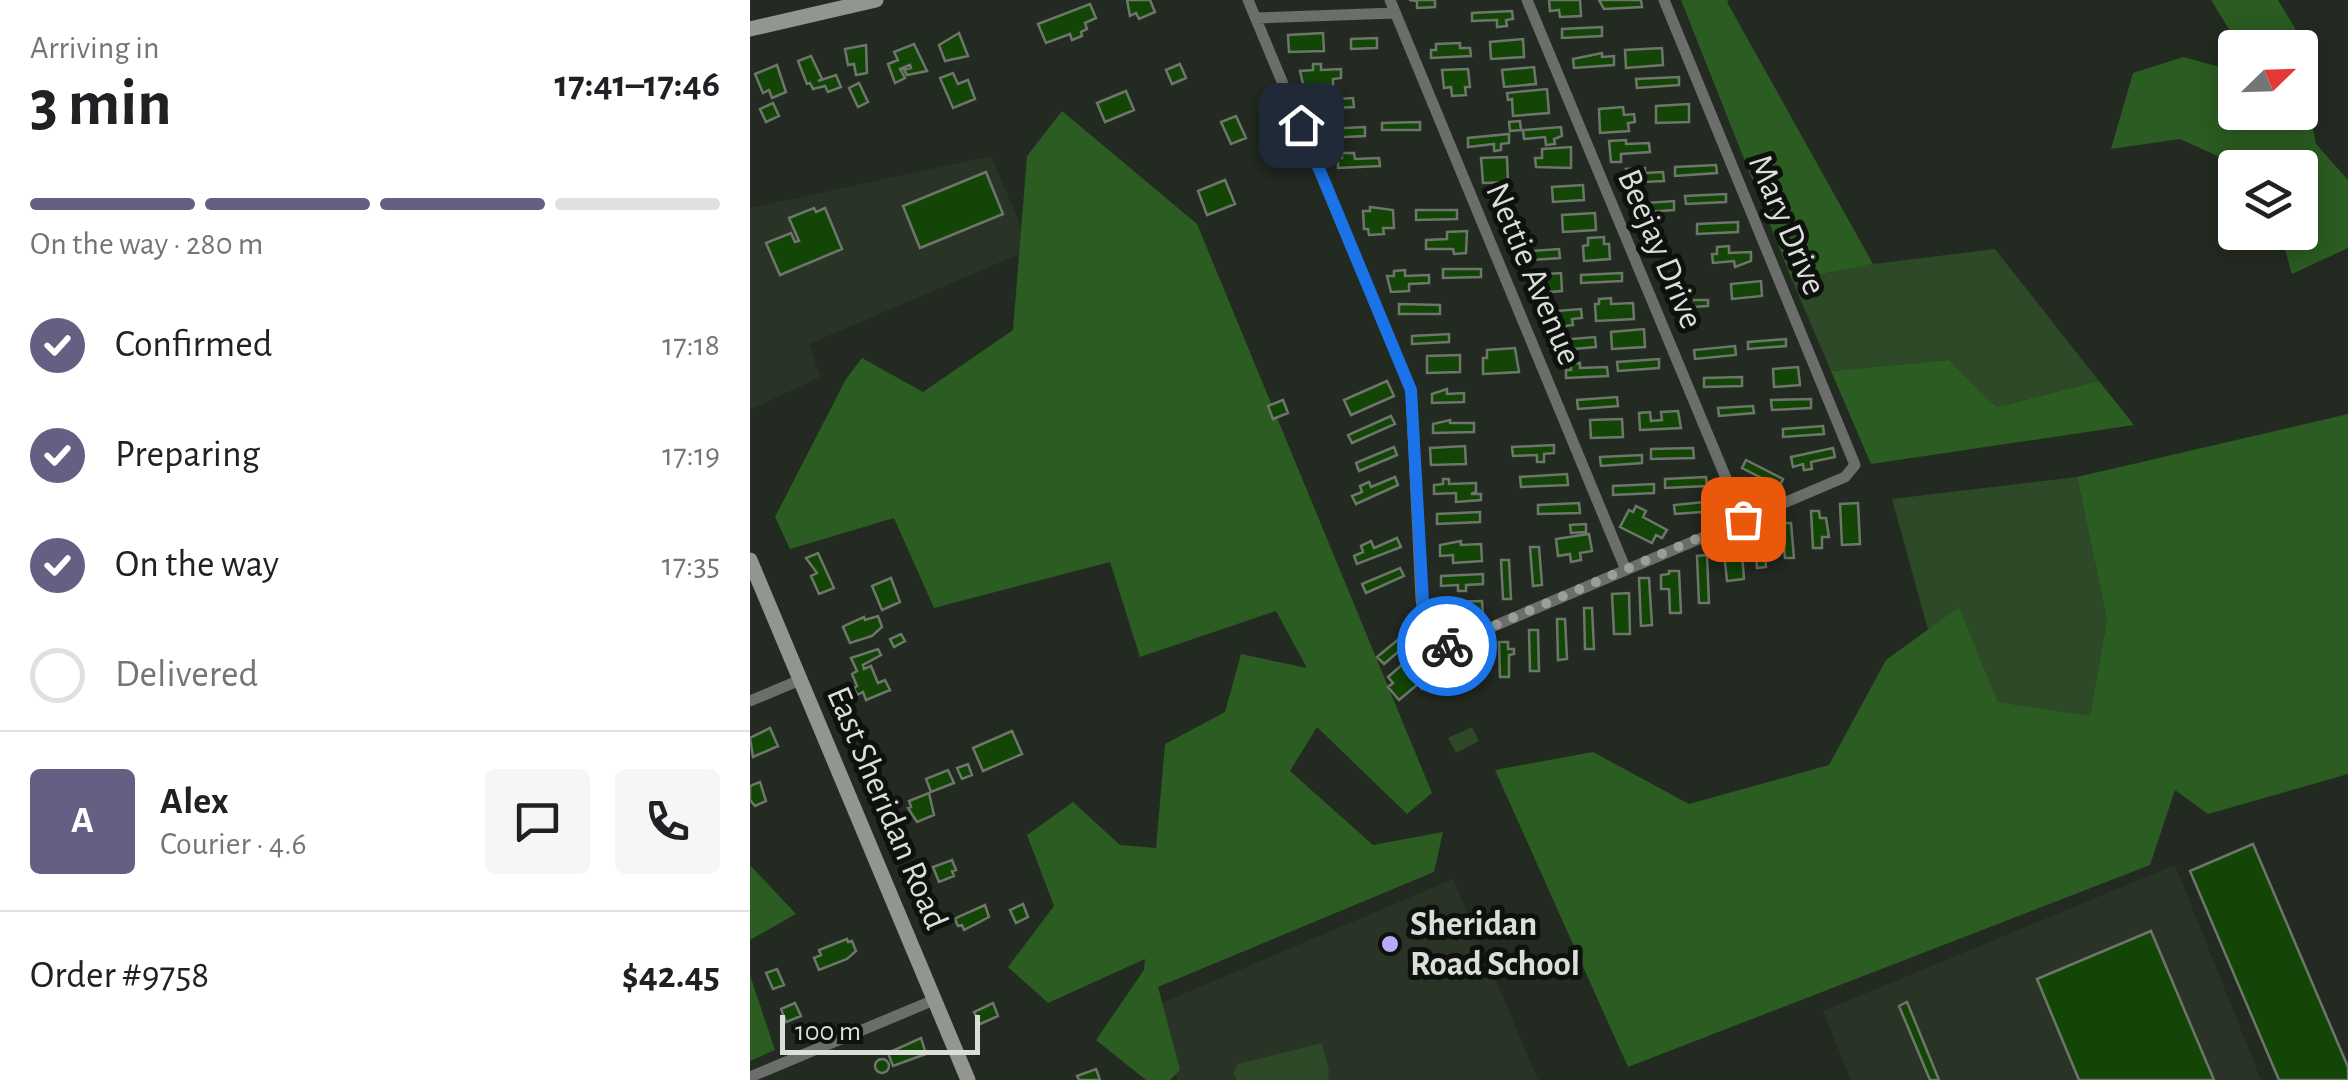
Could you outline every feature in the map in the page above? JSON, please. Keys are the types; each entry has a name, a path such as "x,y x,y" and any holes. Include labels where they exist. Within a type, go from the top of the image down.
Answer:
{"street":[{"path":"750,29 876,0"},
{"path":"1248,0 1411,390 1422,599 1428,629 1438,646 1447,646 1743,519"},
{"name":"Nettie Avenue","path":"1390,0 1626,570"},
{"name":"Beejay Drive","path":"1527,0 1743,519"},
{"name":"Mary Drive","path":"1664,0 1854,457 1852,471 1743,519"},
{"path":"1256,18 1394,14"},
{"name":"East Sheridan Road","path":"750,560 968,1080"},
{"path":"750,701 800,680"},
{"path":"750,1078 934,1000"}],"shaded area":[{"path":"991,156 1031,249 809,344 820,377 750,410 750,208"},
{"path":"2175,865 2261,1080 1851,1080 1823,1011"},
{"name":"Sheridan Road School","path":"1453,879 1538,1080 1178,1080 1148,1009"}],"green space":[{"path":"1681,0 1729,0 1873,264 1792,280"},
{"path":"2211,0 2278,0 2295,30 2230,30"},
{"path":"2183,57 2218,66 2218,130 2313,130 2316,144 2348,180 2348,248 2292,274 2285,250 2318,250 2318,150 2218,150 2218,156 2180,139 2111,149 2133,73"},
{"path":"1062,111 1197,224 1432,793 1407,814 1317,727 1290,771 1373,845 1443,832 1434,872 1158,987 1180,1070 1170,1080 1146,1080 1096,1040 1144,970 1145,959 1048,1003 1008,967 1054,906 1027,835 1073,802 1120,845 1156,848 1165,744 1225,712 1241,654 1307,668 1276,611 1140,657 1110,562 934,608 894,518 790,549 775,517 846,379 862,358 923,392 1013,330 1027,156"},
{"path":"1995,249 2099,381 1997,407 1949,360 1831,371 1792,280 1873,264"},
{"path":"1949,360 1997,407 2099,381 2134,425 1871,464 1831,371"},
{"path":"2348,414 2348,774 2208,814 2175,790 2150,865 1628,1067 1495,770 1593,752 1689,804 1829,765 1886,660 1959,607 1998,702 2090,716 2107,620 2077,477"},
{"path":"2077,477 2107,620 2090,717 1998,702 1959,608 1928,630 1892,499"},
{"path":"1472,727 1479,741 1456,753 1448,738"},
{"path":"750,865 796,914 750,940"},
{"path":"750,975 775,1050 750,1061"},
{"path":"1322,1043 1328,1080 1237,1080 1233,1074 1238,1064"}],"building":[{"path":"1127,0 1150,0 1155,12 1139,19 1136,13 1130,16"},
{"path":"1409,0 1435,0 1435,7 1417,8 1417,1"},
{"path":"1549,0 1580,0 1581,16 1560,17 1559,10 1550,11"},
{"path":"1599,0 1641,0 1642,7 1604,9"},
{"path":"1090,4 1096,18 1085,23 1087,29 1081,32 1082,36 1072,40 1070,34 1046,43 1038,24"},
{"path":"1512,11 1513,19 1506,20 1507,26 1497,27 1497,20 1472,21 1472,13"},
{"path":"1602,27 1602,36 1562,38 1562,29"},
{"path":"959,33 968,56 945,61 939,45"},
{"path":"1323,33 1324,51 1289,52 1288,35"},
{"path":"1377,38 1377,48 1351,49 1351,39"},
{"path":"1523,39 1524,57 1491,59 1490,42"},
{"path":"1460,43 1460,48 1470,48 1471,56 1431,58 1436,44"},
{"path":"914,44 927,71 907,75 904,70 910,65 900,69 905,78 895,83 888,64 898,60 894,52"},
{"path":"866,45 867,73 856,75 854,64 848,65 845,49"},
{"path":"1662,48 1663,65 1626,68 1625,50"},
{"path":"1602,53 1602,57 1614,56 1614,65 1574,68 1573,59"},
{"path":"811,56 822,79 818,81 836,75 841,87 828,92 825,86 813,89 807,84 798,61"},
{"path":"1180,64 1186,78 1172,84 1166,70"},
{"path":"1313,64 1321,64 1321,70 1341,69 1341,78 1333,79 1333,87 1304,88 1300,71 1313,70"},
{"path":"777,65 786,92 772,98 769,90 763,93 755,74"},
{"path":"1534,67 1536,84 1504,87 1502,70"},
{"path":"1468,69 1470,87 1465,87 1466,95 1452,96 1451,87 1444,88 1442,70"},
{"path":"953,73 958,84 968,80 975,99 953,108 940,78"},
{"path":"1679,77 1679,85 1637,88 1636,79"},
{"path":"859,83 868,102 858,107 849,88"},
{"path":"1547,89 1549,113 1513,116 1512,99 1508,100 1507,93"},
{"path":"1126,91 1134,110 1105,122 1097,103"},
{"path":"1338,91 1338,99 1353,98 1354,107 1335,108 1336,115 1313,116 1312,93"},
{"path":"773,103 779,116 766,122 760,109"},
{"path":"1689,104 1689,122 1656,123 1656,106"},
{"path":"1623,107 1624,115 1634,114 1635,122 1628,123 1629,131 1600,133 1599,109"},
{"path":"1236,116 1246,138 1231,144 1221,122"},
{"path":"1520,121 1521,130 1510,131 1509,122"},
{"path":"1420,122 1420,130 1382,130 1382,123"},
{"path":"1365,127 1365,136 1324,138 1324,129"},
{"path":"1561,127 1562,136 1554,139 1555,144 1546,145 1545,137 1524,139 1523,130"},
{"path":"1509,134 1509,143 1501,144 1501,150 1494,151 1494,144 1468,147 1468,138"},
{"path":"1626,140 1626,144 1649,143 1650,152 1621,154 1621,162 1611,162 1609,141"},
{"path":"1571,147 1571,168 1536,167 1535,158 1542,158 1542,149"},
{"path":"1342,153 1354,153 1355,159 1379,158 1380,166 1338,168"},
{"path":"1507,157 1508,182 1483,183 1481,158"},
{"path":"1716,165 1717,173 1675,176 1675,167"},
{"path":"1645,168 1645,173 1663,172 1664,181 1622,183 1626,169"},
{"path":"986,172 1003,214 920,248 903,206"},
{"path":"1225,180 1235,204 1207,215 1198,191"},
{"path":"1583,185 1584,200 1553,202 1552,187"},
{"path":"1726,194 1726,202 1686,204 1685,196"},
{"path":"1674,201 1674,210 1633,213 1632,204"},
{"path":"1370,207 1393,210 1394,228 1383,228 1384,234 1369,235 1368,229 1364,229 1363,211 1370,211"},
{"path":"814,208 816,212 825,208 842,249 780,275 766,243 791,233 795,242 799,241 789,218"},
{"path":"1416,210 1457,210 1457,219 1416,220"},
{"path":"1595,213 1596,230 1563,232 1562,215"},
{"path":"1738,222 1738,232 1697,234 1697,224"},
{"path":"1467,231 1466,253 1426,249 1426,240 1447,239 1447,232"},
{"path":"1604,237 1610,259 1584,261 1583,246 1588,245 1588,238"},
{"path":"1729,246 1729,253 1751,252 1751,261 1735,267 1734,261 1713,263 1712,254 1717,254 1717,247"},
{"path":"1559,249 1560,258 1517,261 1517,252"},
{"path":"1443,269 1481,269 1481,277 1443,278"},
{"path":"1405,270 1405,276 1429,275 1429,283 1409,284 1409,291 1391,292 1387,276"},
{"path":"1561,273 1562,291 1537,293 1535,275"},
{"path":"1622,273 1622,281 1581,283 1581,275"},
{"path":"1761,281 1762,296 1732,299 1731,284"},
{"path":"1611,298 1611,304 1633,303 1634,319 1596,321 1595,304 1599,304 1599,299"},
{"path":"1691,300 1708,300 1708,306 1691,307"},
{"path":"1399,304 1440,305 1440,314 1399,314"},
{"path":"1550,307 1557,311 1581,309 1582,318 1572,319 1573,325 1558,327 1557,319 1541,321 1540,312 1550,311"},
{"path":"1644,329 1645,347 1612,349 1611,332"},
{"path":"1449,334 1449,342 1412,344 1412,336"},
{"path":"1595,337 1596,347 1550,351 1549,341"},
{"path":"1786,339 1786,346 1748,349 1748,342"},
{"path":"1735,346 1736,355 1695,359 1694,350"},
{"path":"1515,348 1519,372 1483,374 1487,350"},
{"path":"1460,355 1460,372 1427,373 1427,356"},
{"path":"1659,359 1659,368 1618,371 1617,362"},
{"path":"1580,363 1580,368 1607,367 1608,376 1566,378 1571,364"},
{"path":"1798,367 1800,385 1774,387 1773,369"},
{"path":"1742,377 1742,386 1704,387 1704,378"},
{"path":"1387,381 1394,396 1351,415 1344,400"},
{"path":"1447,389 1447,394 1464,393 1464,402 1432,403 1432,394"},
{"path":"1617,397 1618,406 1578,409 1577,400"},
{"path":"1811,399 1811,408 1772,410 1771,400"},
{"path":"1283,400 1288,413 1273,419 1268,406"},
{"path":"1753,406 1754,413 1719,416 1718,408"},
{"path":"1678,411 1681,428 1640,430 1639,413 1650,412 1651,421 1662,420 1661,412"},
{"path":"1391,416 1395,424 1352,443 1348,435"},
{"path":"1622,419 1623,437 1591,438 1590,420"},
{"path":"1450,420 1474,423 1474,432 1433,433 1433,424"},
{"path":"1823,426 1824,434 1783,437 1783,429"},
{"path":"1554,445 1554,453 1544,454 1544,462 1537,462 1537,455 1513,456 1512,447"},
{"path":"1465,446 1466,464 1431,465 1430,448"},
{"path":"1394,447 1397,455 1359,471 1356,463"},
{"path":"1693,448 1694,458 1651,459 1651,449"},
{"path":"1833,448 1835,457 1811,462 1812,469 1804,470 1803,464 1793,467 1791,457"},
{"path":"1642,455 1642,463 1601,466 1600,457"},
{"path":"1746,460 1783,479 1779,487 1742,468"},
{"path":"1567,474 1568,485 1521,487 1520,477"},
{"path":"1395,477 1398,485 1356,504 1352,496 1362,492 1360,486 1369,482 1371,487"},
{"path":"1706,477 1707,486 1665,488 1665,479"},
{"path":"1443,479 1449,479 1449,484 1476,483 1476,492 1471,494 1481,494 1481,500 1456,502 1456,493 1434,494 1434,485 1443,484"},
{"path":"1654,484 1654,493 1613,495 1613,486"},
{"path":"1715,501 1715,511 1675,514 1674,505"},
{"path":"1579,503 1580,513 1538,514 1538,505"},
{"path":"1858,503 1860,544 1842,545 1840,504"},
{"path":"1636,506 1646,511 1643,517 1667,530 1662,538 1656,535 1652,543 1620,527 1629,510 1633,512"},
{"path":"1811,511 1819,511 1820,518 1826,518 1829,537 1822,537 1822,548 1813,548"},
{"path":"1480,512 1480,522 1437,524 1437,514"},
{"path":"1782,523 1791,523 1794,558 1785,558"},
{"path":"1586,524 1586,532 1571,533 1570,525"},
{"path":"1763,532 1766,567 1757,568 1754,533"},
{"path":"1589,534 1592,551 1580,553 1581,560 1571,562 1570,554 1558,556 1556,539"},
{"path":"1397,538 1401,547 1357,564 1354,556 1363,552 1361,546 1371,541 1374,548"},
{"path":"1461,541 1461,545 1481,544 1482,561 1453,563 1453,555 1440,556 1440,545"},
{"path":"1741,541 1744,579 1727,581 1723,543"},
{"path":"1530,547 1539,547 1542,585 1533,586"},
{"path":"818,553 834,588 819,594 811,576 817,573 806,558"},
{"path":"1707,555 1709,603 1699,603 1697,556"},
{"path":"1501,560 1509,560 1511,599 1503,599"},
{"path":"1400,568 1404,576 1366,593 1362,584"},
{"path":"1679,571 1681,613 1670,613 1669,589 1661,589 1661,575"},
{"path":"1483,574 1483,584 1466,585 1466,591 1458,591 1458,585 1441,586 1441,576"},
{"path":"891,578 900,602 882,610 872,586"},
{"path":"1639,578 1649,578 1652,625 1641,626"},
{"path":"1629,593 1630,634 1614,634 1612,594"},
{"path":"1482,601 1483,617 1454,618 1454,612 1441,612 1440,602"},
{"path":"1584,608 1592,608 1594,649 1585,649"},
{"path":"878,616 882,627 872,636 850,643 843,627 864,617 865,620"},
{"path":"1557,619 1565,619 1567,659 1558,660"},
{"path":"1529,630 1538,630 1539,671 1530,671"},
{"path":"1406,633 1411,639 1405,644 1408,649 1384,664 1377,657"},
{"path":"901,634 905,641 894,647 890,639"},
{"path":"1499,642 1508,642 1508,649 1514,649 1514,654 1509,655 1509,677 1500,677"},
{"path":"878,649 881,655 863,665 864,669 871,666 878,683 885,680 890,690 866,700 863,692 857,695 854,688 857,686 852,674 857,671 851,658"},
{"path":"1413,655 1429,674 1425,678 1429,682 1422,689 1418,684 1399,700 1388,687 1393,683 1388,677"},
{"path":"770,728 778,746 753,757 750,738"},
{"path":"1012,731 1022,754 983,771 973,748"},
{"path":"968,764 972,775 962,779 957,768"},
{"path":"948,770 954,783 931,792 926,779"},
{"path":"760,782 766,801 755,806 750,800 750,786"},
{"path":"929,793 934,815 917,822 908,808 909,801"},
{"path":"2253,844 2348,1067 2348,1080 2279,1080 2190,871"},
{"path":"952,860 954,876 939,882 933,867"},
{"path":"1023,904 1028,917 1016,923 1010,910"},
{"path":"985,905 989,917 964,930 962,925 958,926 955,919"},
{"path":"2151,931 2214,1080 2079,1080 2037,979"},
{"path":"847,939 856,951 847,959 819,970 814,958 821,955 819,950"},
{"path":"777,969 784,985 773,989 766,973"},
{"path":"1907,1002 1939,1080 1930,1080 1899,1006"},
{"path":"795,1003 801,1016 786,1022 781,1009"},
{"path":"993,1003 998,1016 980,1024 974,1012"},
{"path":"921,1038 926,1054 893,1066 888,1053"},
{"path":"882,1059 889,1066 882,1073 875,1066"},
{"path":"1096,1069 1100,1080 1079,1080 1077,1076"}],"way so far":[{"path":"1447,646 1743,519"}],"place":[{"name":"Sheridan Road School","path":"1390,944"}],"route":[{"path":"1301,125 1411,390 1424,619 1431,638 1438,646 1447,646"}]}
